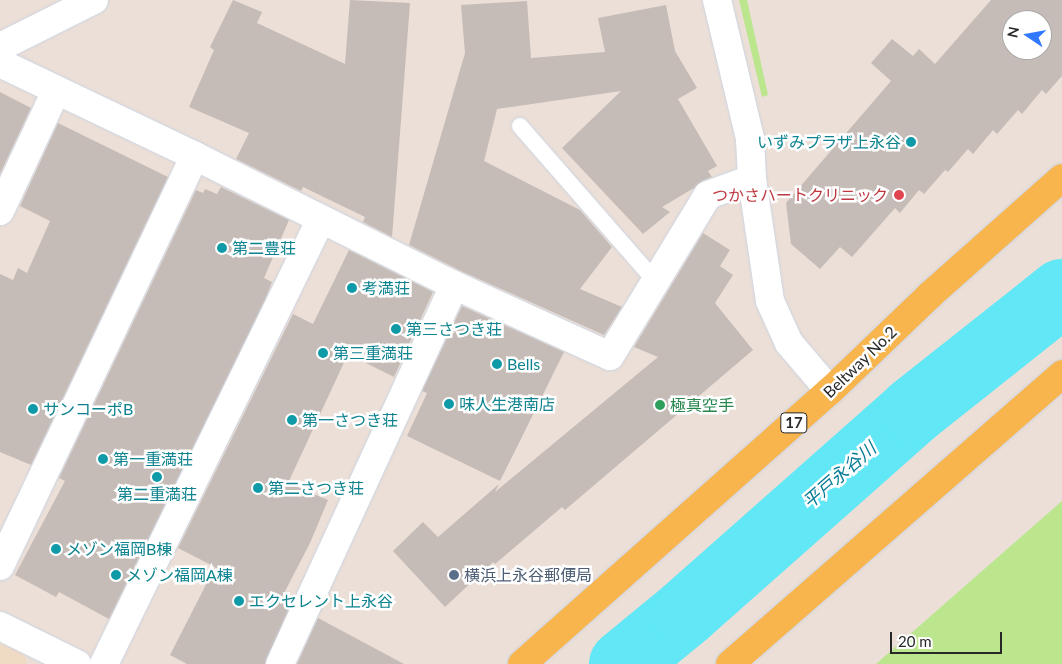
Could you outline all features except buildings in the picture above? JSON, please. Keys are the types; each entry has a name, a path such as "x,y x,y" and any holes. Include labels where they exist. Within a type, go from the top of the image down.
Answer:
{"main road":[{"name":"Beltway No.2","path":"522,664 830,391 930,295 1062,178"},
{"path":"730,664 1062,374"}],"street":[{"path":"0,47 94,0"},
{"path":"717,0 750,139 752,179 770,301 789,343 830,391"},
{"path":"0,63 195,156 454,286 610,356 708,195 752,179"},
{"path":"0,211 56,91"},
{"path":"0,566 195,156"},
{"path":"104,664 321,220"},
{"path":"280,664 454,286"},
{"path":"0,626 71,663"}],"lane":[{"path":"520,126 655,281"}],"shaded area":[{"path":"0,643 25,655 27,664 0,664"}],"green space":[{"path":"739,0 747,0 768,95 762,97"},
{"path":"1062,501 1062,664 876,664"}],"waterway":[{"name":"平戸永谷川","path":"623,664 685,613 913,411 1062,293"}],"place":[{"name":"いずみプラザ上永谷","path":"911,142"},
{"name":"つかさハートクリニック","path":"899,195"},
{"name":"第二豊荘","path":"222,248"},
{"name":"考満荘","path":"352,288"},
{"name":"第三さつき荘","path":"396,329"},
{"name":"第三重満荘","path":"323,353"},
{"name":"Bells","path":"497,364"},
{"name":"味人生港南店","path":"449,404"},
{"name":"極真空手","path":"660,405"},
{"name":"サンコーポB","path":"33,409"},
{"name":"第一さつき荘","path":"292,420"},
{"name":"第一重満荘","path":"103,459"},
{"name":"第二重満荘","path":"157,477"},
{"name":"第二さつき荘","path":"258,488"},
{"name":"メゾン福岡B棟","path":"56,549"},
{"name":"メゾン福岡A棟","path":"116,575"},
{"name":"横浜上永谷郵便局","path":"454,575"},
{"name":"エクセレント上永谷","path":"239,601"}]}
